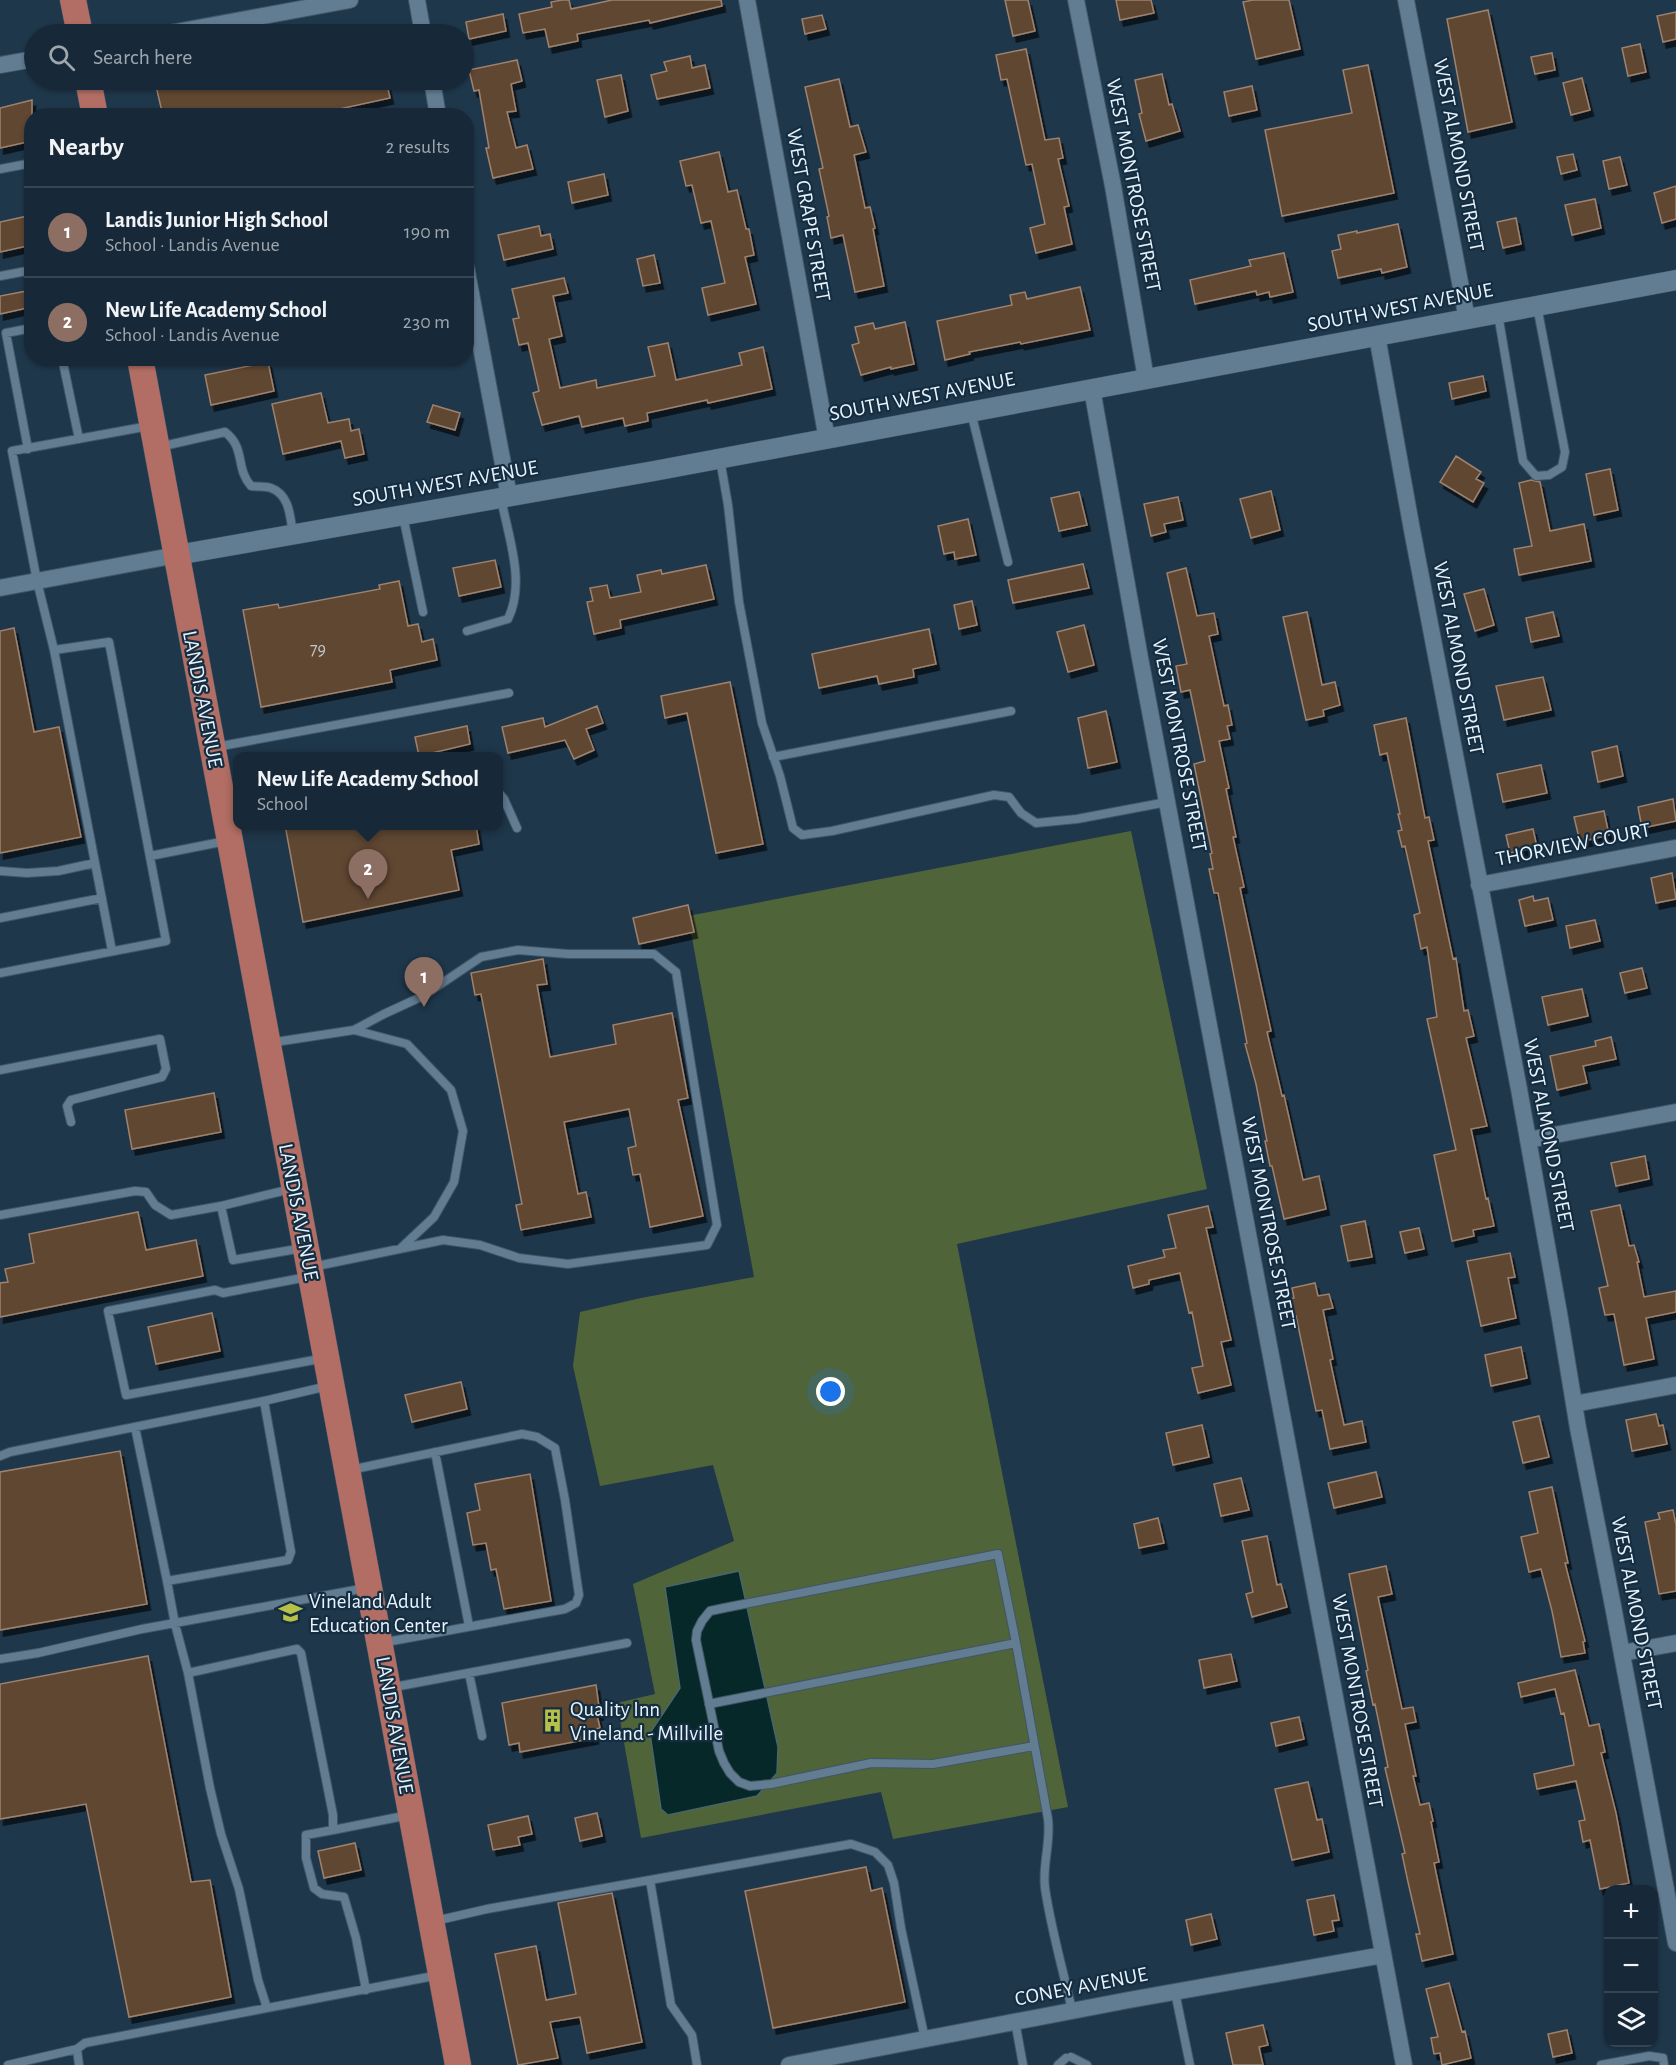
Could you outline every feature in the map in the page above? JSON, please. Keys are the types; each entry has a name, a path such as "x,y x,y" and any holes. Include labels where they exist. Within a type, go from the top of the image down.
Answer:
{"main road":[{"path":"73,0 78,24"},
{"path":"90,90 93,108"},
{"name":"LANDIS AVENUE","path":"142,366 213,747 231,829 267,1044 458,2065"}],"street":[{"path":"219,24 350,0"},
{"path":"417,0 421,24"},
{"name":"WEST GRAPE STREET","path":"747,0 827,439"},
{"name":"WEST MONTROSE STREET","path":"1076,0 1113,186 1146,379"},
{"name":"WEST ALMOND STREET","path":"1407,0 1467,319"},
{"path":"0,65 24,61"},
{"path":"434,90 437,108"},
{"name":"SOUTH WEST AVENUE","path":"177,555 720,459 1676,280"},
{"path":"474,314 505,497"},
{"name":"WEST ALMOND STREET","path":"1377,336 1676,1943"},
{"name":"WEST MONTROSE STREET","path":"1092,389 1167,802 1404,2065"},
{"path":"0,588 177,555"},
{"name":"THORVIEW COURT","path":"1479,885 1675,848"},
{"path":"1528,1140 1676,1112"},
{"path":"1574,1404 1676,1385"},
{"path":"1622,1653 1676,1643"},
{"name":"CONEY AVENUE","path":"789,2065 812,2063 1072,2010 1383,1955"}],"lane":[{"path":"0,169 24,164"},
{"path":"0,276 24,272"},
{"path":"1498,313 1523,461 1536,476 1549,476 1562,467 1565,452 1538,306"},
{"path":"24,330 6,333 28,449"},
{"path":"64,366 79,439"},
{"path":"971,412 1008,562"},
{"path":"112,951 54,650 37,581 12,452 79,439 225,432 237,444 244,478 251,486 271,488 282,496 288,505 293,534"},
{"path":"720,459 728,505 739,602 762,723 780,776 793,828 802,835 832,831 994,795 1009,797 1021,813 1036,823 1077,819 1167,802"},
{"path":"467,631 508,619 514,606 516,588 514,562 505,497"},
{"path":"403,515 423,612"},
{"path":"0,973 166,941 109,642 54,650"},
{"path":"213,747 509,693"},
{"path":"773,757 1011,711"},
{"path":"503,798 517,828"},
{"path":"150,856 231,829"},
{"path":"0,871 27,873 58,871 95,863"},
{"path":"0,918 102,898"},
{"path":"267,1044 354,1030 423,996 481,957 518,950 568,954 654,954 676,972 717,1225 707,1245 568,1264 519,1258 480,1245 443,1240 400,1250 308,1264 223,1293 215,1290 108,1311 126,1395 326,1357"},
{"path":"354,1030 407,1044 450,1090 463,1131 454,1182 434,1217 400,1250"},
{"path":"0,1070 160,1039 166,1069 162,1077 70,1100 67,1106 71,1122"},
{"path":"0,1215 135,1191 146,1192 156,1205 171,1215 221,1206 294,1188"},
{"path":"221,1206 233,1260 308,1264"},
{"path":"0,1456 332,1385"},
{"path":"167,1581 288,1560 291,1552 264,1401"},
{"path":"135,1427 213,1800 221,1834 239,1889 258,1980 267,2008"},
{"path":"348,1470 522,1434 537,1437 549,1443 555,1448 558,1459 579,1595 576,1603 565,1609 380,1643"},
{"path":"435,1452 469,1626"},
{"path":"1034,1746 933,1764 871,1763 771,1784 750,1786 740,1782 730,1773 724,1763 696,1640 698,1631 710,1611 998,1554 1016,1643 1050,1833 1044,1866 1045,1888 1072,2010"},
{"path":"0,1659 38,1653 142,1629 370,1587"},
{"path":"389,1688 627,1643"},
{"path":"710,1704 1016,1643"},
{"path":"188,1673 297,1649 301,1653 333,1815 333,1830"},
{"path":"469,1673 482,1736"},
{"path":"366,1990 356,1938 344,1897 322,1894 314,1888 306,1858 306,1835 412,1815"},
{"path":"431,1922 487,1909 850,1844 875,1852 888,1865 894,1883 901,1928 925,2039"},
{"path":"650,1880 671,2005 692,2035 696,2065"},
{"path":"8,2065 76,2049 86,2043 441,1974"},
{"path":"1174,1992 1190,2065"},
{"path":"1016,2021 1023,2065"},
{"path":"76,2049 79,2065"},
{"path":"1601,2065 1649,2056 1663,2058 1664,2065"},
{"path":"1058,2065 1069,2057 1087,2065"}],"green space":[{"path":"1131,831 1207,1189 957,1244 1068,1807 893,1839 881,1792 641,1838 617,1703 655,1694 633,1584 734,1541 713,1465 600,1486 573,1366 580,1312 754,1277 688,916"}],"shaded area":[{"path":"739,1571 778,1747 777,1773 757,1796 668,1815 661,1809 650,1733 680,1688 665,1587"}],"building":[{"path":"569,0 571,9 612,0 721,0 722,6 650,23 649,20 577,34 578,41 549,47 545,29 523,33 519,14 552,7 551,2"},
{"path":"1005,0 1028,0 1035,31 1013,36"},
{"path":"1116,0 1151,0 1154,13 1120,20"},
{"path":"1289,0 1300,49 1256,59 1243,2"},
{"path":"1488,10 1512,122 1468,132 1447,19"},
{"path":"1676,12 1676,39 1663,42 1657,16"},
{"path":"503,14 506,31 474,38 474,24 466,24 466,22"},
{"path":"822,15 826,29 805,34 802,19"},
{"path":"1640,44 1646,72 1628,76 1622,48"},
{"path":"1026,49 1045,140 1059,138 1063,158 1058,159 1069,206 1064,207 1072,244 1036,253 1030,228 1045,224 1032,164 1026,165 1007,79 1001,80 996,55"},
{"path":"1552,53 1555,70 1535,74 1531,57"},
{"path":"690,56 692,68 705,65 710,88 657,99 651,75 667,71 664,62"},
{"path":"517,60 522,81 511,84 516,111 507,112 516,148 527,145 533,169 493,178 486,148 489,148 479,90 474,90 474,69"},
{"path":"1368,65 1394,193 1282,216 1265,130 1352,113 1343,70"},
{"path":"1162,74 1169,105 1172,104 1180,131 1146,141 1139,114 1142,113 1135,80"},
{"path":"621,75 628,111 605,117 597,80"},
{"path":"1582,78 1590,110 1571,115 1563,83"},
{"path":"839,79 850,127 858,125 866,152 854,155 865,208 870,207 875,228 873,229 884,286 855,292 843,235 831,238 819,169 823,168 805,87"},
{"path":"1252,86 1257,110 1229,116 1224,92"},
{"path":"157,90 388,90 390,98 344,108 161,108"},
{"path":"32,100 32,108 24,108 24,143 0,148 0,108"},
{"path":"719,152 728,192 737,190 746,229 749,229 754,255 745,257 756,304 708,315 702,288 725,283 711,221 701,223 692,185 686,186 680,161"},
{"path":"1573,154 1577,170 1561,174 1557,157"},
{"path":"1620,157 1627,185 1609,189 1603,161"},
{"path":"604,174 608,195 572,203 568,182"},
{"path":"1676,186 1676,219 1662,223 1654,193"},
{"path":"1595,199 1601,228 1572,235 1565,205"},
{"path":"24,217 24,247 0,252 0,222"},
{"path":"1516,218 1521,244 1503,248 1497,222"},
{"path":"1398,224 1407,267 1382,273 1381,269 1338,278 1332,251 1341,249 1338,235"},
{"path":"539,226 541,236 550,234 553,249 504,260 498,235"},
{"path":"1284,253 1293,292 1270,297 1269,292 1257,295 1256,291 1195,304 1190,280 1251,266 1249,260"},
{"path":"654,255 660,283 643,286 637,259"},
{"path":"564,278 568,293 553,296 562,336 549,339 560,388 596,380 597,388 655,376 648,347 668,343 676,380 742,365 739,353 763,347 772,389 647,413 648,421 625,426 623,418 582,427 579,416 542,425 533,393 539,391 528,343 519,345 513,319 519,318 512,289"},
{"path":"1080,287 1090,330 969,352 970,354 945,360 937,321 1012,305 1010,295 1025,292 1027,299"},
{"path":"24,292 24,309 0,314 0,296"},
{"path":"905,322 914,364 861,375 852,345 859,343 855,327 873,323 875,329"},
{"path":"249,366 269,366 274,391 211,405 205,375"},
{"path":"1483,376 1486,391 1452,399 1449,383"},
{"path":"321,393 328,423 349,419 351,431 359,429 364,454 345,458 341,441 283,454 272,404"},
{"path":"433,405 460,413 455,430 427,422"},
{"path":"1456,456 1481,472 1476,479 1484,483 1473,502 1440,482"},
{"path":"1610,469 1618,510 1594,515 1586,474"},
{"path":"1531,480 1540,482 1550,531 1584,524 1591,561 1519,575 1514,549 1532,546 1519,483"},
{"path":"1271,491 1280,530 1251,538 1240,499"},
{"path":"1079,492 1087,525 1059,531 1051,498"},
{"path":"1178,497 1183,520 1164,524 1166,532 1151,536 1144,504"},
{"path":"968,519 976,555 955,559 954,552 944,554 938,526"},
{"path":"495,560 501,587 459,596 453,568"},
{"path":"1083,564 1089,588 1013,603 1008,580"},
{"path":"706,565 714,599 620,620 621,628 594,634 587,602 593,601 590,588 607,585 610,598 641,592 637,575 661,570 662,574"},
{"path":"1186,568 1197,616 1214,613 1218,634 1209,636 1224,706 1228,705 1232,725 1227,726 1230,739 1219,741 1229,788 1226,789 1236,837 1233,837 1244,887 1240,888 1271,1031 1267,1032 1303,1180 1319,1176 1326,1209 1284,1219 1272,1166 1270,1166 1256,1084 1245,1044 1247,1043 1218,893 1214,893 1209,869 1213,869 1210,854 1212,853 1194,764 1205,761 1190,690 1181,692 1176,666 1187,664 1167,573"},
{"path":"399,581 408,626 418,624 422,642 433,639 437,660 390,670 392,682 261,707 243,610 278,604 279,608 380,589 379,585"},
{"path":"1484,589 1494,625 1475,631 1464,594"},
{"path":"972,601 977,625 959,629 954,605"},
{"path":"1307,612 1322,685 1335,682 1340,705 1323,710 1324,716 1306,720 1283,617"},
{"path":"1553,612 1559,636 1531,642 1526,618"},
{"path":"1084,625 1094,665 1068,672 1057,632"},
{"path":"14,628 34,732 59,727 81,837 0,853 0,631"},
{"path":"929,629 936,664 913,669 914,677 879,684 877,676 819,688 812,654"},
{"path":"1543,677 1551,710 1504,720 1496,686"},
{"path":"730,682 763,844 716,853 687,713 665,718 661,696"},
{"path":"597,706 603,723 586,729 594,750 574,759 565,740 508,753 502,727 543,718 545,727"},
{"path":"1106,711 1117,762 1088,768 1078,718"},
{"path":"1406,718 1425,818 1429,817 1434,840 1428,841 1453,959 1456,958 1464,1011 1468,1010 1474,1036 1466,1038 1487,1126 1471,1129 1494,1226 1473,1230 1474,1236 1452,1241 1434,1155 1456,1150 1427,1019 1437,1017 1427,947 1421,949 1414,915 1420,913 1405,846 1402,847 1398,831 1402,830 1398,814 1400,814 1387,753 1380,755 1374,725"},
{"path":"467,726 470,744 436,752 418,752 415,737"},
{"path":"1617,746 1623,776 1598,782 1592,752"},
{"path":"1541,765 1547,793 1503,802 1497,774"},
{"path":"1673,799 1676,821 1642,828 1638,807"},
{"path":"1604,811 1609,835 1580,842 1574,817"},
{"path":"1533,829 1537,847 1510,853 1506,835"},
{"path":"286,830 477,830 479,844 451,850 459,890 303,922"},
{"path":"1672,873 1676,899 1656,903 1651,878"},
{"path":"1533,896 1534,901 1548,898 1553,920 1525,926 1519,900"},
{"path":"688,905 694,932 639,944 633,918"},
{"path":"1595,920 1600,941 1570,948 1566,926"},
{"path":"543,959 547,984 537,985 550,1057 616,1044 613,1025 672,1013 688,1098 678,1100 703,1216 650,1227 640,1174 633,1175 628,1148 636,1146 629,1109 564,1122 578,1194 586,1192 591,1217 521,1230 516,1205 522,1204 481,994 475,995 471,973"},
{"path":"1642,968 1647,988 1625,993 1620,973"},
{"path":"1582,989 1588,1016 1548,1025 1542,997"},
{"path":"1611,1037 1616,1059 1583,1066 1587,1083 1557,1090 1550,1056 1596,1046 1595,1041"},
{"path":"214,1093 221,1132 132,1149 125,1110"},
{"path":"1645,1156 1649,1179 1616,1186 1611,1163"},
{"path":"1620,1205 1629,1246 1634,1245 1639,1262 1637,1262 1644,1297 1676,1291 1676,1312 1646,1318 1654,1359 1624,1365 1614,1314 1605,1315 1599,1288 1608,1286 1591,1211"},
{"path":"1208,1206 1213,1227 1206,1228 1231,1340 1221,1342 1231,1385 1198,1393 1192,1368 1203,1366 1192,1312 1189,1313 1180,1273 1149,1280 1149,1284 1133,1288 1128,1266 1165,1257 1163,1250 1176,1248 1168,1215"},
{"path":"138,1212 146,1250 196,1240 203,1276 0,1317 0,1283 8,1282 5,1269 34,1263 29,1234"},
{"path":"1365,1221 1372,1257 1348,1261 1341,1226"},
{"path":"1419,1228 1424,1249 1405,1253 1400,1232"},
{"path":"1510,1253 1515,1277 1508,1278 1516,1318 1481,1326 1467,1261"},
{"path":"1315,1283 1318,1296 1329,1294 1333,1308 1323,1310 1333,1359 1330,1360 1344,1425 1362,1421 1366,1442 1330,1449 1322,1410 1316,1411 1296,1316 1290,1318 1286,1300 1294,1298 1292,1288"},
{"path":"212,1313 220,1351 156,1364 148,1327"},
{"path":"1521,1347 1527,1378 1491,1386 1485,1355"},
{"path":"461,1382 467,1409 412,1422 405,1395"},
{"path":"1656,1414 1659,1426 1663,1425 1667,1444 1632,1451 1626,1420"},
{"path":"1539,1416 1549,1457 1523,1463 1513,1422"},
{"path":"1202,1425 1209,1457 1173,1465 1166,1433"},
{"path":"120,1451 147,1604 0,1630 0,1472"},
{"path":"1376,1472 1382,1497 1334,1508 1328,1483"},
{"path":"530,1474 551,1601 504,1609 496,1569 491,1570 486,1543 473,1545 467,1513 480,1510 475,1484"},
{"path":"1241,1478 1249,1510 1221,1516 1214,1484"},
{"path":"1552,1487 1568,1563 1565,1563 1585,1641 1583,1642 1585,1653 1561,1657 1541,1569 1529,1572 1521,1537 1538,1533 1529,1492"},
{"path":"1673,1510 1676,1525 1676,1591 1659,1594 1645,1522 1660,1519 1658,1513"},
{"path":"1158,1518 1164,1543 1139,1548 1134,1524"},
{"path":"1267,1536 1277,1585 1281,1584 1287,1607 1252,1617 1246,1594 1253,1592 1242,1541"},
{"path":"1386,1566 1392,1594 1378,1597 1402,1709 1413,1707 1416,1722 1405,1724 1416,1776 1413,1776 1420,1805 1429,1803 1439,1862 1434,1863 1453,1954 1422,1961 1416,1934 1420,1934 1402,1854 1405,1853 1385,1768 1388,1767 1366,1671 1368,1670 1349,1574"},
{"path":"1231,1654 1237,1681 1204,1688 1199,1660"},
{"path":"148,1656 191,1882 210,1880 231,1997 129,2017 86,1804 0,1819 0,1684"},
{"path":"1575,1670 1589,1726 1599,1724 1605,1752 1601,1753 1616,1813 1629,1883 1604,1885 1604,1888 1600,1889 1590,1840 1583,1842 1579,1821 1585,1820 1576,1781 1537,1789 1534,1774 1574,1765 1564,1713 1561,1714 1555,1689 1521,1697 1518,1683"},
{"name":"Quality Inn Vineland - Millville","path":"596,1685 600,1728 594,1729 595,1738 520,1752 519,1743 509,1745 502,1703"},
{"path":"1299,1717 1304,1739 1276,1746 1271,1723"},
{"path":"1308,1782 1317,1820 1322,1819 1329,1852 1292,1860 1275,1789"},
{"path":"597,1813 602,1836 580,1841 575,1818"},
{"path":"528,1816 532,1834 518,1837 520,1845 493,1850 488,1825"},
{"path":"355,1843 361,1870 324,1878 318,1851"},
{"path":"866,1867 871,1891 882,1888 905,2002 773,2028 745,1891"},
{"path":"612,1893 642,2042 587,2053 580,2017 550,2022 558,2058 518,2065 495,1954 536,1946 546,2000 576,1994 558,1903"},
{"path":"1334,1895 1339,1920 1332,1921 1334,1931 1314,1935 1307,1900"},
{"path":"1211,1914 1217,1939 1191,1945 1186,1920"},
{"path":"1449,1983 1462,2032 1465,2031 1471,2058 1442,2065 1440,2053 1434,2054 1431,2038 1438,2037 1426,1989"},
{"path":"1263,2025 1268,2045 1259,2047 1263,2065 1233,2065 1226,2033"},
{"path":"1567,2030 1572,2053 1553,2057 1548,2034"}],"place":[{"name":"New Life Academy School","path":"368,899"},
{"name":"Landis Junior High School","path":"424,1007"},
{"name":"Vineland Adult Education Center","path":"291,1613"},
{"name":"Quality Inn Vineland - Millville","path":"552,1721"}]}
